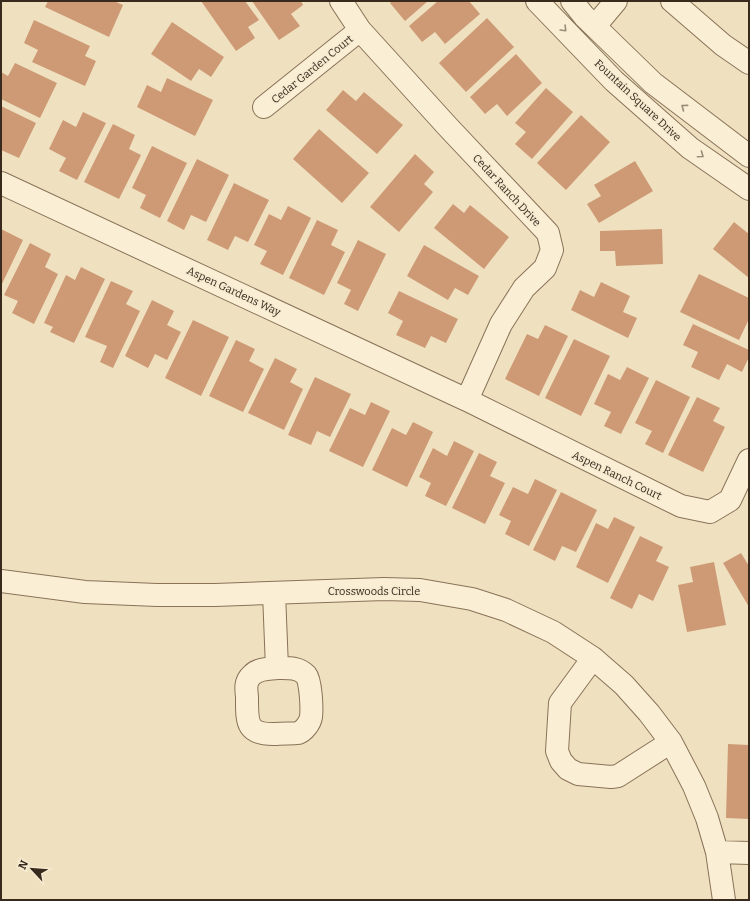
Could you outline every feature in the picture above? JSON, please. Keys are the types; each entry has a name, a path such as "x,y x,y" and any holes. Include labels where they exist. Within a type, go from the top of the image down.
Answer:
{"street":[{"name":"Cedar Ranch Drive","path":"340,1 360,30 448,127 548,233 552,250 545,268 524,288 501,324 466,400"},
{"name":"Fountain Square Drive","path":"537,1 614,81 690,148 749,189"},
{"name":"Fountain Square Drive","path":"572,1 653,84 749,156"},
{"path":"595,26 616,1"},
{"path":"672,1 723,45 749,63"},
{"name":"Cedar Garden Court","path":"264,107 360,30"},
{"name":"Aspen Gardens Way","path":"1,182 466,400"},
{"name":"Aspen Ranch Court","path":"466,400 680,506 710,512 730,500 749,460"},
{"name":"Crosswoods Circle","path":"1,581 85,592 157,596 384,589 420,590 472,599 506,610 553,632 593,658 624,685 649,712 671,742 694,786 707,818 717,852 724,900"},
{"path":"274,593 278,668"},
{"path":"593,658 560,703 557,751 561,761 568,769 578,774 612,777 618,776 671,742"},
{"path":"717,852 749,853"}],"building":[{"path":"48,1 114,1 123,5 109,37 45,7"},
{"path":"201,1 245,1 259,20 248,27 255,38 236,51"},
{"path":"252,1 301,1 303,5 291,14 300,26 279,40"},
{"path":"392,1 428,1 405,21 390,3"},
{"path":"438,1 469,1 480,14 445,44 435,32 422,42 409,26"},
{"path":"487,18 514,47 466,92 439,63"},
{"path":"34,20 90,46 85,56 96,61 85,86 32,62 38,50 24,43"},
{"path":"172,22 224,57 211,77 199,69 191,81 151,54"},
{"path":"516,54 542,83 507,116 497,104 485,114 470,97"},
{"path":"15,63 57,83 40,118 1,99 1,72 8,76"},
{"path":"167,78 213,100 195,136 137,107 147,85 161,92"},
{"path":"546,88 573,112 532,159 515,144 526,132 515,123"},
{"path":"343,90 356,101 364,92 403,125 377,154 326,110"},
{"path":"1,106 36,123 19,158 1,150"},
{"path":"83,112 106,123 77,180 59,171 66,158 49,149 63,120 76,127"},
{"path":"581,115 610,142 566,190 537,163"},
{"path":"113,124 135,135 129,149 141,155 119,199 84,182"},
{"path":"319,129 369,173 342,203 293,159"},
{"path":"152,146 187,163 160,218 140,208 146,195 132,188"},
{"path":"415,154 434,172 424,184 433,192 399,232 370,207"},
{"path":"197,159 229,175 206,222 191,215 184,230 167,221"},
{"path":"635,161 653,191 599,223 587,204 601,196 594,185"},
{"path":"234,183 269,200 248,242 235,236 228,250 207,240"},
{"path":"453,204 464,213 470,205 509,237 484,269 434,228"},
{"path":"288,206 311,218 283,275 260,264 267,251 254,245 269,214 281,220"},
{"path":"317,220 338,230 331,245 345,252 324,295 289,278"},
{"path":"734,222 749,234 749,278 713,249"},
{"path":"1,229 23,240 1,286"},
{"path":"662,229 663,264 616,266 615,251 600,251 600,231"},
{"path":"358,240 386,254 358,311 344,304 351,290 337,283"},
{"path":"30,243 51,254 45,267 58,274 34,324 12,313 18,301 4,295"},
{"path":"424,245 479,276 468,295 455,288 448,300 407,276"},
{"path":"81,267 105,279 74,343 50,332 53,327 44,323 66,275 75,280"},
{"path":"699,274 749,298 749,319 739,340 680,312"},
{"path":"111,281 133,291 126,304 140,311 113,368 100,362 107,346 85,337"},
{"path":"601,282 630,296 623,312 637,318 628,338 571,310 580,290 594,297"},
{"path":"399,291 458,319 446,343 431,336 425,348 396,335 403,321 388,313"},
{"path":"152,300 174,311 167,325 181,332 167,360 155,354 148,368 125,356"},
{"path":"193,320 229,337 201,396 165,378"},
{"path":"693,324 749,350 749,357 742,372 727,364 719,380 691,367 698,352 683,345"},
{"path":"545,325 568,336 539,396 505,379 527,334 538,339"},
{"path":"574,339 610,356 581,416 545,398"},
{"path":"236,340 255,349 249,361 264,369 243,412 209,396"},
{"path":"275,358 297,369 290,382 303,389 284,430 248,413"},
{"path":"627,367 649,378 621,434 604,426 611,412 594,404 608,374 620,380"},
{"path":"315,377 351,394 330,437 317,431 311,445 288,435"},
{"path":"656,380 690,397 663,453 645,444 652,431 635,423"},
{"path":"697,397 720,408 713,421 725,427 703,472 668,455"},
{"path":"371,402 390,411 363,467 329,451 350,408 365,415"},
{"path":"413,422 433,432 407,487 372,470 392,428 406,435"},
{"path":"454,441 474,451 446,506 425,496 431,483 419,477 433,448 447,456"},
{"path":"479,453 497,462 490,476 505,483 485,524 452,508"},
{"path":"535,479 557,490 529,546 505,534 511,521 499,515 513,487 528,494"},
{"path":"561,492 597,510 576,552 562,546 555,561 533,550"},
{"path":"614,517 635,527 608,583 576,567 596,523 608,529"},
{"path":"640,536 663,547 656,561 669,567 653,601 639,594 632,609 610,598"},
{"path":"741,553 749,566 749,607 723,563"},
{"path":"714,562 726,625 687,632 678,585 693,582 690,567"},
{"path":"728,744 749,745 749,819 726,818"}]}
